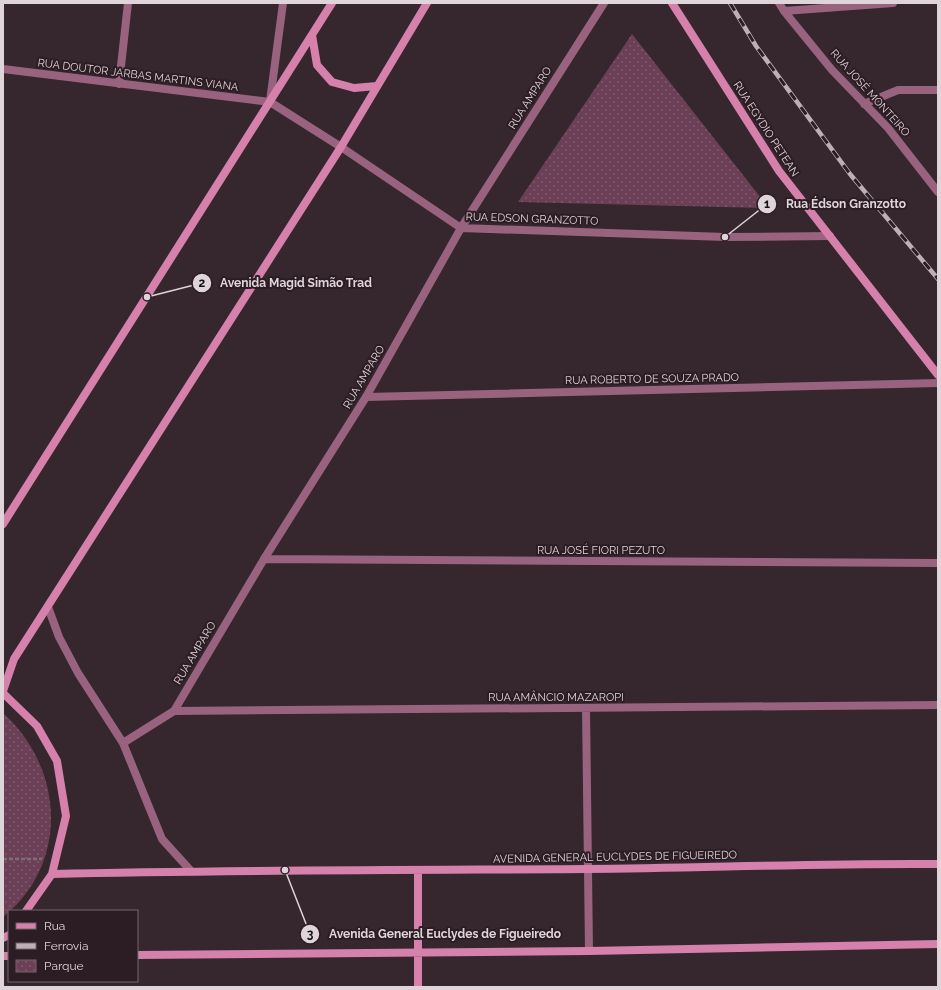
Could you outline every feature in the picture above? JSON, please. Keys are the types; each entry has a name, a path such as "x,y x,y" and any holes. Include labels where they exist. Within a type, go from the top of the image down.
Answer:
{"street":[{"path":"119,84 128,3"},
{"path":"270,102 283,3"},
{"path":"3,524 332,3"},
{"path":"27,910 52,874 66,816 57,761 37,726 3,692 14,659 48,608 341,146 427,3"},
{"name":"RUA AMPARO","path":"123,743 174,711 264,558 366,397 461,228 604,3"},
{"name":"RUA EGYDIO PETEAN","path":"672,3 779,171 938,374"},
{"path":"782,7 894,3"},
{"name":"RUA JOSÉ MONTEIRO","path":"782,7 832,70 888,128 938,192"},
{"path":"312,35 317,65 332,82 354,88 377,86"},
{"name":"RUA DOUTOR JARBAS MARTINS VIANA","path":"3,69 270,102"},
{"path":"864,104 898,90 938,90"},
{"name":"RUA EDSON GRANZOTTO","path":"270,102 341,146 461,228 725,237 830,236"},
{"name":"RUA ROBERTO DE SOUZA PRADO","path":"366,397 938,383"},
{"name":"RUA JOSÉ FIORI PEZUTO","path":"264,558 938,563"},
{"path":"48,608 59,637 78,673 123,743 162,839 191,871"},
{"name":"RUA AMÂNCIO MAZAROPI","path":"174,711 938,705"},
{"path":"586,708 589,950"},
{"name":"AVENIDA GENERAL EUCLYDES DE FIGUEIREDO","path":"52,874 191,871 588,869 938,864"},
{"path":"418,870 418,987"},
{"path":"138,955 589,950 938,944"}],"path":[{"path":"3,859 56,859"}],"green space":[{"path":"632,34 769,208 518,202"},
{"path":"3,713 24,736 38,761 48,788 51,816 48,844 40,871 24,895 8,910 3,917"}],"railway":[{"path":"730,3 756,46 850,174 938,279"}],"place":[{"name":"Rua Édson Granzotto","path":"725,237"},
{"name":"Avenida Magid Simão Trad","path":"147,297"},
{"name":"Avenida General Euclydes de Figueiredo","path":"285,870"}]}
